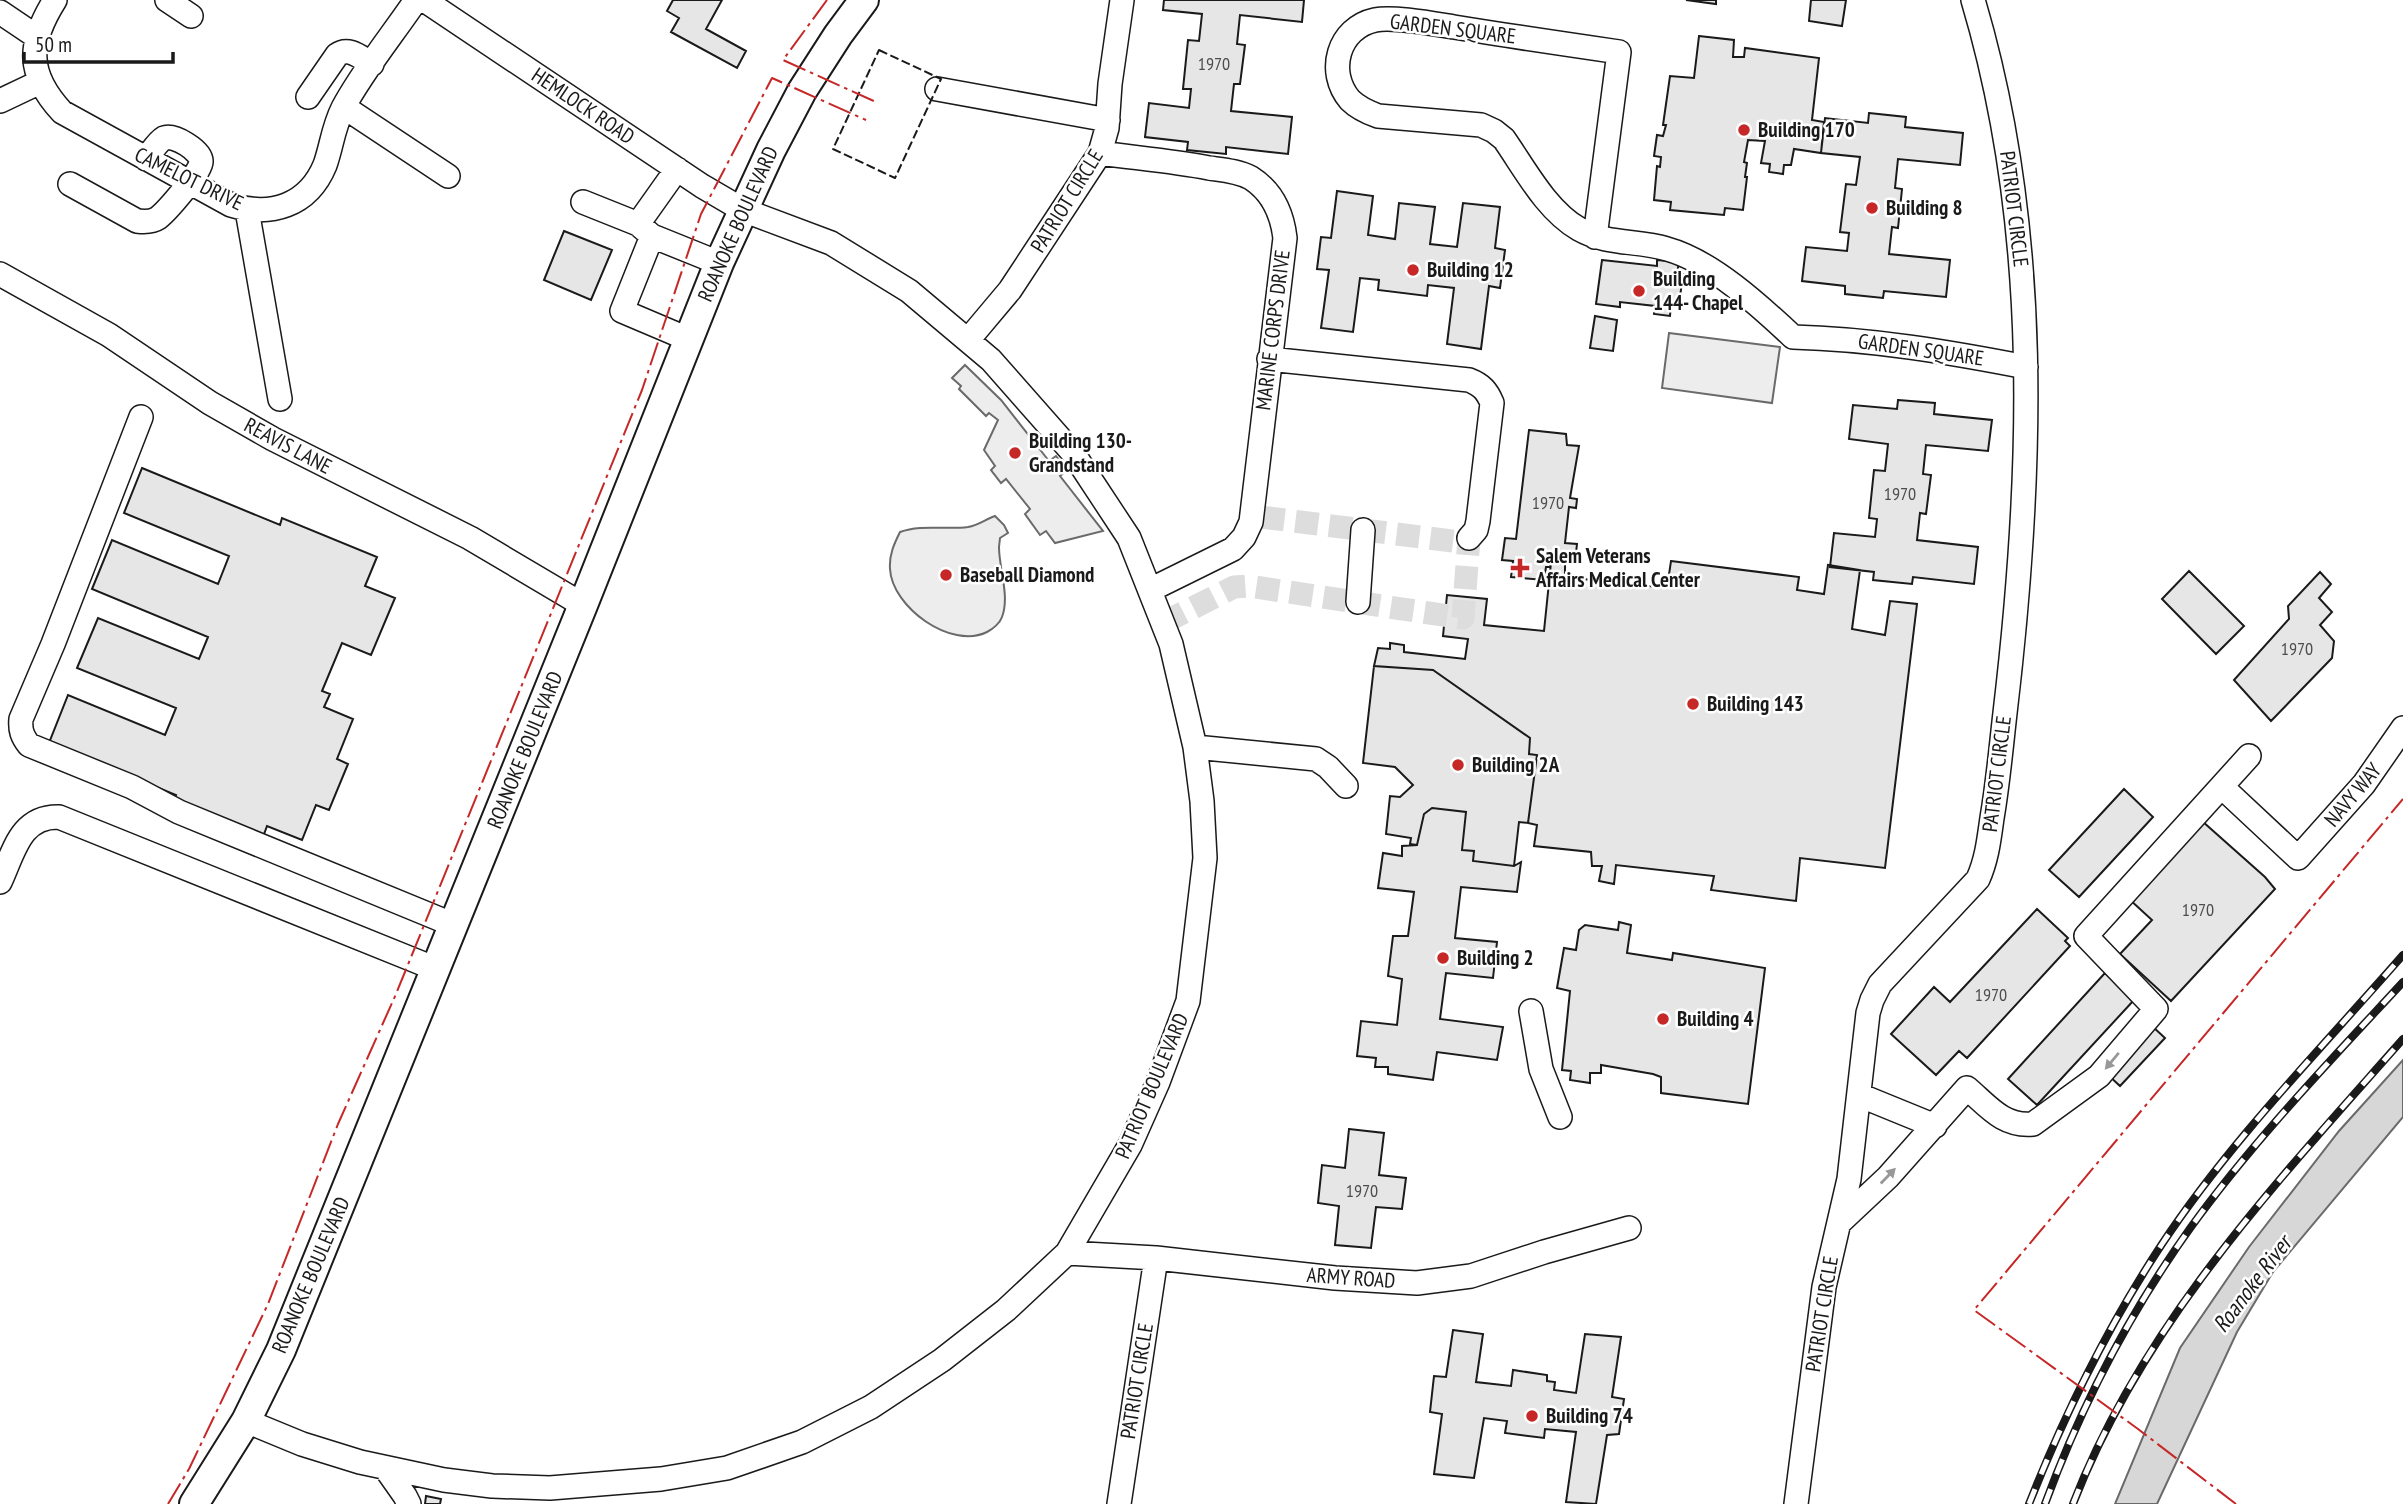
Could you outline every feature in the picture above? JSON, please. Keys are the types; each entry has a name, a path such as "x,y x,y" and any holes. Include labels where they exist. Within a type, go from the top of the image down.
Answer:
{"main road":[{"name":"ROANOKE BOULEVARD","path":"194,1504 246,1421 281,1350 719,263 771,150 854,4"}],"street":[{"name":"CAMELOT DRIVE","path":"55,0 41,22 35,56 40,82 62,112 231,205 263,211 280,208 296,200 319,178 326,162 332,133 344,107 416,0"},
{"path":"167,0 191,16"},
{"name":"HEMLOCK ROAD","path":"424,0 743,210"},
{"name":"PATRIOT CIRCLE","path":"968,340 1010,290 1100,153 1108,120 1122,0"},
{"name":"PATRIOT CIRCLE","path":"1796,1504 1824,1287 1849,1180 1868,1013 1880,984 1972,888 1986,863 2013,645 2024,514 2025,314 2017,212 1998,101 1973,0"},
{"path":"0,12 37,37"},
{"name":"GARDEN SQUARE","path":"1595,237 1619,52 1435,24 1378,19 1351,31 1338,54 1337,73 1342,88 1363,110 1378,116 1480,125 1494,131 1504,139 1548,201 1563,218 1578,229 1595,237 1609,241 1663,247 1700,262 1766,311 1793,337 1834,338 1970,356 2026,367"},
{"path":"308,97 342,51 350,51 372,64"},
{"path":"0,101 40,82"},
{"path":"937,89 1108,120"},
{"path":"344,107 448,176"},
{"path":"70,184 137,221 148,222 158,218 189,183 201,166 202,159 199,153 174,138 167,137 161,139 146,159"},
{"name":"MARINE CORPS DRIVE","path":"1100,153 1237,172 1251,178 1265,189 1279,211 1285,237 1255,477 1253,516 1244,537 1233,549 1150,590"},
{"path":"677,169 645,230 622,311 688,339"},
{"path":"583,202 719,263"},
{"path":"247,210 281,399"},
{"name":"PATRIOT BOULEVARD","path":"246,1421 302,1444 386,1469 444,1480 494,1498 550,1488 634,1493 727,1468 802,1442 871,1407 964,1343 1006,1310 1067,1253 1130,1145 1158,1082 1188,1001 1205,858 1202,801 1195,747 1171,644 1129,538 1073,453 991,360 968,340 909,291 831,243 743,210"},
{"name":"REAVIS LANE","path":"0,274 109,335 210,403 273,439 470,538 583,605"},
{"path":"1269,359 1469,380 1486,390 1492,403 1478,520 1476,530 1469,538"},
{"path":"141,416 53,644 21,719 22,737 29,745 132,788 179,812 454,925"},
{"path":"1358,602 1363,530"},
{"name":"NAVY WAY","path":"2222,787 2298,858 2364,785 2403,728"},
{"path":"1195,747 1316,759 1346,786"},
{"path":"1839,1223 1888,1177 1967,1088 2007,1122 2033,1124 2099,1076 2156,1009 2086,936 2249,756"},
{"path":"0,882 25,829 34,821 59,817 436,969"},
{"path":"1531,1011 1541,1069 1560,1117"},
{"path":"1859,1095 1935,1126"},
{"name":"ARMY ROAD","path":"1067,1253 1156,1258 1335,1278 1417,1283 1471,1276 1629,1228"},
{"name":"PATRIOT CIRCLE","path":"1119,1504 1156,1258"},
{"path":"386,1469 409,1504"}],"shaded area":[{"path":"1669,333 1780,347 1772,403 1662,388"},
{"name":"Building 130- Grandstand","path":"965,365 1001,400 1049,461 1056,456 1067,470 1060,476 1103,531 1055,543 1046,531 1040,535 1025,514 1030,509 1006,479 1001,483 991,470 995,466 984,450 998,420 989,413 986,416 959,389 961,386 952,378"},
{"name":"Baseball Diamond","path":"995,516 1008,533 1000,538 999,547 1005,591 1000,621 987,632 973,636 957,635 926,622 901,597 893,583 890,559 900,532 916,528 968,527"}],"water":[{"name":"Roanoke River","path":"2403,1060 2403,1117 2273,1272 2237,1332 2157,1504 2115,1504 2180,1348 2249,1247 2339,1131"}],"building":[{"path":"673,0 722,0 706,29 746,51 737,68 671,32 679,18 667,11"},
{"path":"1164,0 1304,0 1302,22 1240,15 1237,44 1245,45 1240,84 1234,84 1231,111 1292,117 1288,154 1226,147 1226,154 1187,150 1188,142 1145,137 1149,103 1189,108 1191,89 1183,89 1188,40 1199,41 1202,14 1163,10"},
{"path":"1686,0 1716,0 1716,4"},
{"path":"1811,0 1846,0 1842,26 1809,21"},
{"name":"Building 170","path":"1699,36 1734,40 1733,57 1744,57 1745,48 1819,58 1812,120 1824,122 1821,153 1794,149 1791,165 1784,165 1783,174 1769,172 1770,164 1761,163 1765,141 1748,140 1744,162 1747,163 1747,177 1743,210 1725,208 1724,215 1670,210 1671,202 1654,200 1657,166 1660,167 1661,157 1654,156 1657,135 1663,136 1666,125 1663,125 1670,76 1694,78"},
{"name":"Building 8","path":"1869,113 1906,117 1905,127 1963,133 1960,165 1898,159 1895,188 1902,189 1898,228 1892,227 1889,254 1950,260 1946,297 1884,291 1883,298 1845,294 1845,286 1802,281 1806,247 1847,251 1849,233 1840,232 1846,184 1856,185 1860,157 1821,153 1825,118 1868,123"},
{"name":"Building 12","path":"1337,191 1373,196 1368,235 1395,239 1399,203 1435,207 1430,244 1457,247 1463,203 1500,207 1495,248 1505,250 1500,288 1489,286 1481,349 1447,344 1454,288 1428,285 1427,296 1378,290 1379,280 1360,278 1353,332 1321,328 1329,270 1317,269 1321,237 1331,238"},
{"path":"564,231 612,250 591,300 544,280"},
{"name":"Building 144- Chapel","path":"1602,260 1657,266 1657,260 1679,262 1677,274 1683,274 1679,305 1671,304 1670,316 1654,314 1655,306 1620,302 1620,307 1596,304"},
{"path":"1595,316 1617,320 1613,351 1590,348"},
{"path":"1898,400 1935,403 1934,414 1992,420 1988,451 1926,445 1923,474 1931,475 1926,514 1920,513 1917,540 1978,547 1974,584 1913,577 1912,584 1873,580 1874,572 1830,567 1834,533 1875,537 1877,519 1869,518 1874,470 1885,471 1888,444 1849,439 1853,405 1897,409"},
{"path":"1529,430 1566,434 1567,445 1579,446 1570,498 1577,499 1576,508 1569,507 1565,543 1577,544 1575,562 1551,563 1550,567 1546,567 1544,580 1511,577 1513,561 1502,560 1505,538 1516,539"},
{"path":"142,468 280,525 282,518 377,557 365,586 395,598 371,655 342,643 322,691 330,694 324,707 353,719 337,759 348,764 329,810 316,805 302,840 267,826 263,837 174,800 176,795 49,743 68,695 165,735 176,708 77,668 98,618 199,659 208,637 92,589 112,540 218,584 229,556 124,513"},
{"name":"Building 143","path":"1671,561 1799,577 1797,590 1824,594 1828,565 1860,570 1852,629 1885,635 1890,601 1917,604 1885,868 1800,858 1796,901 1711,890 1714,876 1616,865 1614,884 1599,881 1602,866 1592,866 1591,852 1534,846 1537,825 1528,823 1537,755 1529,754 1530,738 1433,670 1374,666 1378,648 1390,649 1390,643 1404,645 1404,652 1465,659 1468,639 1443,636 1447,595 1487,599 1484,625 1544,631 1551,563 1565,564 1565,577 1667,588"},
{"path":"2189,571 2244,626 2216,654 2162,599"},
{"path":"2320,572 2331,584 2319,598 2332,612 2320,625 2334,641 2332,658 2271,721 2234,680 2289,619 2288,606"},
{"name":"Building 2A","path":"1374,666 1433,670 1530,738 1529,754 1537,755 1528,823 1519,822 1514,866 1473,861 1474,851 1462,850 1466,812 1432,808 1424,814 1417,845 1410,844 1411,838 1386,834 1390,796 1400,797 1413,785 1395,767 1363,763"},
{"path":"2124,789 2153,817 2079,897 2049,870"},
{"name":"Building 2","path":"1432,808 1466,812 1462,850 1474,851 1473,861 1514,866 1521,862 1517,892 1461,887 1455,938 1497,942 1493,978 1446,973 1440,1019 1503,1027 1497,1060 1437,1052 1433,1080 1388,1074 1388,1067 1375,1067 1376,1058 1357,1056 1361,1021 1397,1025 1402,979 1388,976 1393,936 1408,936 1414,892 1378,888 1383,853 1402,856 1402,846 1417,845 1424,814"},
{"path":"2202,821 2275,889 2171,1001 2120,954 2152,920 2129,899"},
{"path":"2037,909 2068,938 2065,941 2070,946 1967,1058 1959,1051 1936,1075 1891,1034 1934,987 1950,1002"},
{"name":"Building 4","path":"1619,922 1631,925 1627,953 1672,960 1673,953 1765,968 1748,1104 1661,1093 1661,1077 1653,1074 1601,1065 1601,1073 1590,1073 1590,1083 1570,1080 1571,1071 1562,1070 1570,991 1557,988 1564,948 1576,950 1579,930 1585,925 1618,930"},
{"path":"2105,973 2134,1000 2037,1105 2008,1079"},
{"path":"2152,1026 2165,1038 2120,1086 2107,1074"},
{"path":"1349,1129 1384,1133 1379,1175 1406,1178 1402,1209 1376,1207 1371,1248 1335,1245 1339,1206 1318,1203 1322,1165 1345,1168"},
{"name":"Building 74","path":"1453,1330 1483,1334 1476,1382 1511,1386 1513,1370 1547,1375 1547,1381 1555,1382 1554,1390 1576,1393 1585,1334 1621,1337 1612,1397 1624,1399 1619,1434 1607,1435 1596,1504 1566,1502 1576,1432 1545,1429 1544,1438 1505,1433 1507,1421 1484,1418 1474,1478 1434,1474 1442,1414 1430,1412 1434,1376 1446,1377"},
{"path":"426,1496 441,1499 440,1504 425,1504"}],"tunnel":[{"path":"1163,623 1234,587 1248,586 1463,618 1469,538 1460,542 1253,516"}],"railway":[{"path":"2029,1504 2089,1371 2162,1244 2217,1168 2247,1132 2403,955"},
{"path":"2045,1504 2091,1396 2127,1326 2169,1259 2215,1195 2267,1132 2403,982"},
{"path":"2073,1504 2102,1438 2136,1375 2175,1315 2262,1201 2403,1039"}],"fence":[{"path":"879,50 941,79 895,178 833,149 879,50"}],"power":[{"path":"827,0 783,60 876,102"},
{"path":"168,1504 189,1469 268,1304 338,1124 396,994 642,390 701,214 772,78 866,120"},
{"path":"2236,1504 1974,1310 2403,799"}],"place":[{"name":"Building 170","path":"1744,130"},
{"name":"Building 8","path":"1872,208"},
{"name":"Building 12","path":"1413,270"},
{"name":"Building 144- Chapel","path":"1639,291"},
{"name":"Building 130- Grandstand","path":"1015,453"},
{"name":"Salem Veterans Affairs Medical Center","path":"1520,568"},
{"name":"Baseball Diamond","path":"946,575"},
{"name":"Building 143","path":"1693,704"},
{"name":"Building 2A","path":"1458,765"},
{"name":"Building 2","path":"1443,958"},
{"name":"Building 4","path":"1663,1019"},
{"name":"Building 74","path":"1532,1416"}]}
